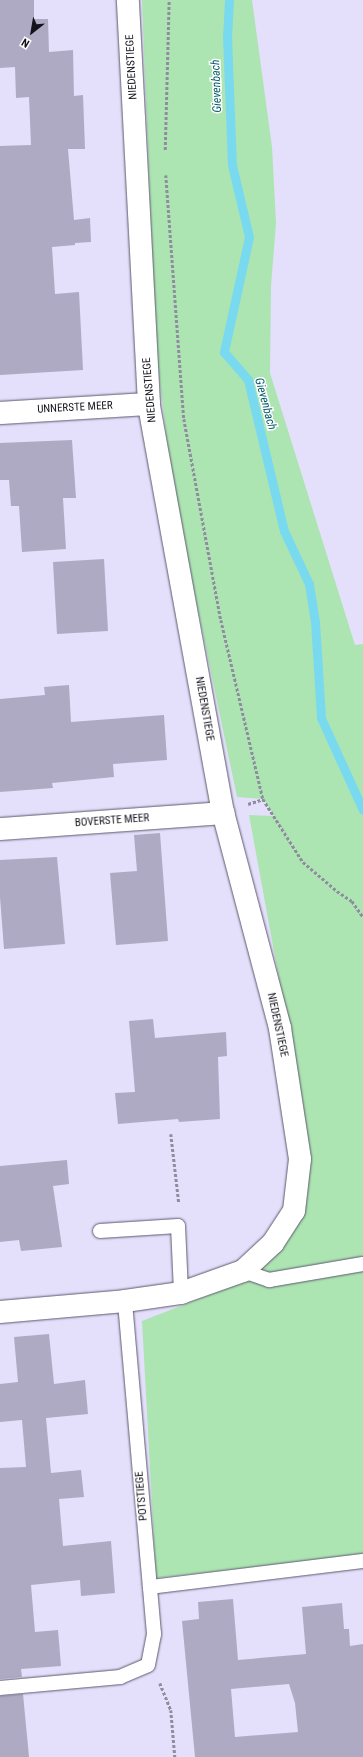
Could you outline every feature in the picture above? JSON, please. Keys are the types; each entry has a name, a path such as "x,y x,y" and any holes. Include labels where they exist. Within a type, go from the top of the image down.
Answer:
{"street":[{"name":"NIEDENSTIEGE","path":"125,1301 181,1293 242,1271 273,1244 294,1212 300,1159 280,1028 223,813 149,404 128,0"},
{"name":"UNNERSTE MEER","path":"0,413 149,404"},
{"name":"BOVERSTE MEER","path":"0,829 223,813"},
{"path":"0,1312 125,1301"}],"lane":[{"path":"100,1231 178,1226 181,1293"},
{"path":"242,1271 269,1280 363,1264"},
{"name":"POTSTIEGE","path":"125,1301 154,1634 148,1665"},
{"path":"150,1587 363,1561"},
{"path":"0,1688 120,1677 148,1665"}],"path":[{"path":"164,153 169,0"},
{"path":"166,168 184,419 221,620 263,799 303,862 337,891 352,901 363,917"},
{"path":"171,1134 179,1206 178,1226"},
{"path":"148,1665 162,1686 171,1710 175,1757"}],"green space":[{"path":"142,0 252,0 272,147 276,223 271,286 270,373 355,645 363,644 363,1555 156,1578 142,1321 245,1281 301,1215 288,1028 249,815 274,816 263,799 237,797 188,562 167,441 156,351"}],"building":[{"path":"0,0 34,0 34,19 48,19 49,52 73,50 74,96 83,95 85,149 68,149 74,220 90,218 91,242 52,247 55,294 79,292 83,370 0,375 0,146 31,145 29,97 16,98 15,67 0,68"},
{"path":"72,440 76,498 63,498 66,549 22,552 19,506 11,506 9,480 0,480 0,443"},
{"path":"104,559 108,631 57,634 53,562"},
{"path":"69,685 71,722 164,715 167,760 113,764 114,777 52,783 53,788 0,792 0,699 45,695 44,687"},
{"path":"160,833 168,941 116,945 110,873 137,871 134,835"},
{"path":"57,857 65,944 4,949 0,897 0,860"},
{"path":"153,1019 155,1038 226,1032 227,1056 218,1057 220,1119 179,1122 178,1119 118,1124 115,1093 135,1092 129,1021"},
{"path":"67,1160 69,1184 53,1186 62,1247 21,1251 19,1240 0,1242 0,1166"},
{"path":"49,1334 54,1384 85,1380 88,1414 46,1418 51,1473 81,1470 84,1497 59,1499 63,1546 111,1541 115,1593 81,1596 80,1580 31,1585 35,1632 58,1630 61,1666 21,1669 22,1677 0,1679 0,1468 26,1467 22,1420 0,1422 0,1384 18,1382 14,1337"},
{"path":"233,1599 238,1660 306,1654 302,1607 342,1603 344,1629 349,1629 350,1646 363,1644 363,1757 195,1757 182,1621 199,1619 198,1602","holes":["289,1684 295,1703 298,1732 235,1737 231,1689"]},
{"path":"23,1694 29,1757 0,1757 0,1696"}],"waterway":[{"name":"Gievenbach","path":"229,0 227,36 232,165 249,237 224,352 248,380 284,531 309,584 315,622 321,718 363,810"}]}
